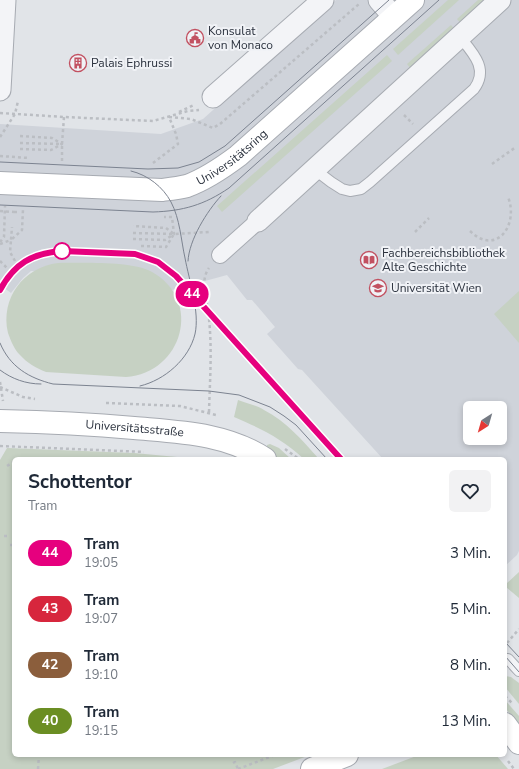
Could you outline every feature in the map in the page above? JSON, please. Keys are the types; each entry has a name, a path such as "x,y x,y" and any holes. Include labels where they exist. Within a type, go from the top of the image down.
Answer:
{"main road":[{"name":"Universitätsring","path":"0,183 162,190 186,186 220,170 238,156 413,0"},
{"name":"Universitätsstraße","path":"2,413 99,425 211,436 228,441 262,457"},
{"path":"507,727 519,744"},
{"path":"507,740 519,744"},
{"path":"312,769 342,757"}],"street":[{"path":"0,90 5,0"},
{"path":"213,108 324,0"},
{"path":"379,0 394,17"},
{"path":"220,255 500,0"}],"lane":[{"path":"314,169 337,186 350,191 355,191 361,189 370,182 403,153 474,88 480,80 480,69 472,51 460,37"},
{"path":"507,659 519,671"}],"path":[{"path":"169,117 191,119 213,128 220,124 357,6"},
{"path":"0,137 15,114 18,101"},
{"path":"0,113 153,121 213,108"},
{"path":"169,117 188,111 213,108 226,119"},
{"path":"404,114 416,128"},
{"path":"62,161 64,117"},
{"path":"153,163 178,144 176,134 169,117"},
{"path":"20,136 52,138 62,144"},
{"path":"20,143 62,144"},
{"path":"20,149 52,150 62,144"},
{"path":"492,164 516,147"},
{"path":"0,156 29,158"},
{"path":"508,197 514,207"},
{"path":"0,243 4,238 5,206"},
{"path":"0,243 11,240 22,230 23,209"},
{"path":"0,211 15,212"},
{"path":"141,246 166,247 174,234 172,217 164,217"},
{"path":"415,232 429,218"},
{"path":"133,226 166,228 174,234"},
{"path":"12,227 10,252 15,261"},
{"path":"470,231 476,237 489,241 504,238 509,232"},
{"path":"133,233 174,234 209,232"},
{"path":"133,239 165,240 174,234"},
{"path":"102,403 180,406 209,412 211,331 204,286 206,272 220,255"},
{"path":"0,261 7,268"},
{"path":"0,382 2,413"},
{"path":"0,387 23,396 39,400"},
{"path":"0,446 149,452"},
{"path":"8,466 12,463"},
{"path":"4,536 10,536"},
{"path":"507,644 519,629"},
{"path":"38,769 39,757"},
{"path":"233,763 235,762 238,769 269,757"}],"shaded area":[{"path":"336,0 519,0 519,551 517,555 507,564 507,457 381,457 267,334 275,327 252,300 247,300 227,275 172,290 165,282 31,271 23,278 11,293 0,285 0,124 161,134 203,119"}],"green space":[{"path":"448,0 459,0 398,55 393,49"},
{"path":"478,0 488,0 461,24 457,19"},
{"path":"451,25 455,30 411,69 407,64"},
{"path":"387,55 392,61 222,212 217,206"},
{"path":"58,263 120,264 143,268 152,272 168,284 177,300 181,316 180,334 173,349 161,363 146,372 126,377 46,372 32,365 14,348 8,333 6,320 8,308 11,297 17,286 25,278 46,266"},
{"path":"519,291 519,343 494,314"},
{"path":"238,400 261,408 280,420 294,432 317,457 302,457 287,445 271,435 234,417"},
{"path":"270,444 279,448 289,457 272,457 267,452 267,445"},
{"path":"7,448 134,453 177,457 12,457 12,757 305,757 273,769 0,769 0,460"},
{"path":"519,572 519,598 507,588 507,583"},
{"path":"507,676 511,677 519,683 519,704 507,689"},
{"path":"507,702 519,716 519,724 507,710"},
{"path":"414,757 498,757 508,769 382,769"}],"tram line":[{"path":"0,162 148,169 178,168 199,162 225,146 389,0"},
{"path":"0,205 153,212 193,206 211,199 229,188 439,0"},
{"path":"131,171 143,175 154,182 164,191 171,202 180,230 196,316 195,334 192,343 182,360 167,374 140,386"},
{"path":"188,261 195,235 210,210 221,196"},
{"path":"0,290 11,273 18,267 33,258 51,252 61,251 135,254 158,262 176,275 339,457"},
{"name":"44","path":"0,290 12,272 25,261 32,257 51,252 62,251 135,254 158,262 168,268 176,276 339,457"},
{"path":"0,343 9,359 21,370 28,375 53,384 209,391 239,395 270,407 284,416 296,425 325,457"},
{"path":"0,370 19,380 41,384"},
{"path":"507,644 519,657"},
{"path":"507,658 519,672"}],"place":[{"name":"Konsulat von Monaco","path":"195,38"},
{"name":"Palais Ephrussi","path":"78,63"},
{"name":"Fachbereichsbibliothek Alte Geschichte","path":"369,260"},
{"name":"Universität Wien","path":"378,288"}]}
